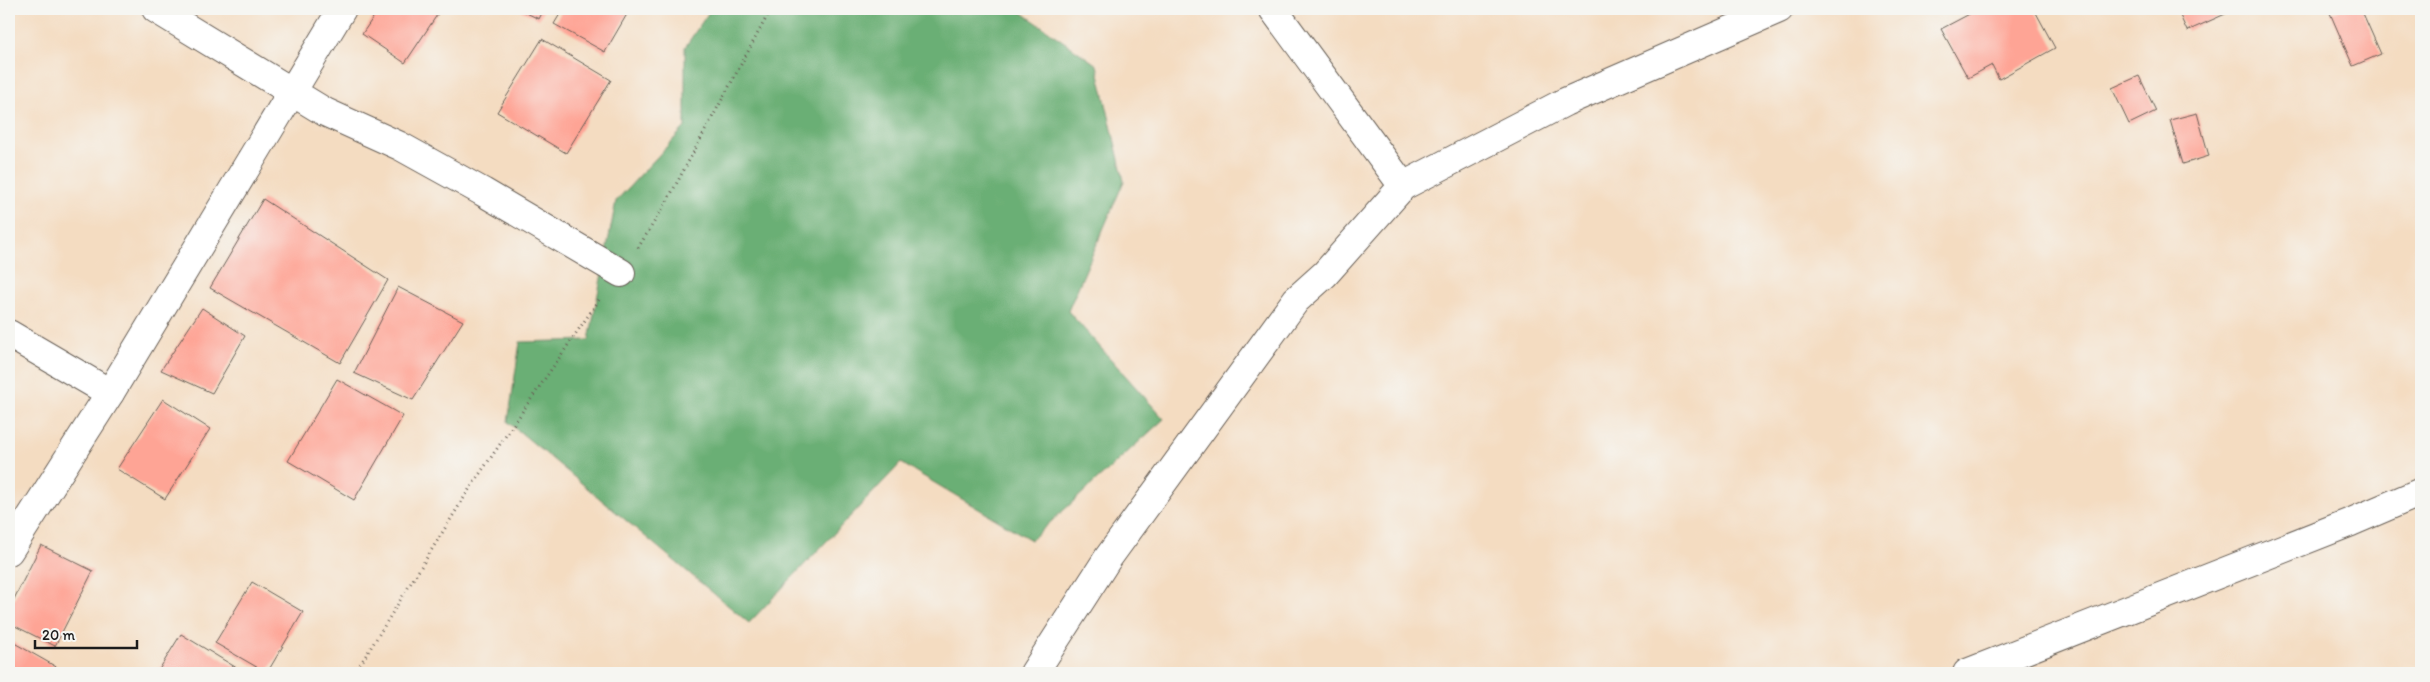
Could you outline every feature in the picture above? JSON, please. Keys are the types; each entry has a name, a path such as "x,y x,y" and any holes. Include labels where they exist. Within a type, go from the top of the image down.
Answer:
{"street":[{"path":"156,9 326,112 400,146 466,182 621,273"},
{"path":"9,551 110,392 290,91 342,9"},
{"path":"1273,9 1403,186"},
{"path":"1034,673 1108,558 1296,300 1325,274 1403,186 1565,102 1778,9"},
{"path":"9,334 110,392"},
{"path":"1967,673 2351,522 2421,492"}],"path":[{"path":"355,673 470,488 588,315 621,273 666,203 771,9"}],"green space":[{"path":"711,9 1017,9 1097,65 1124,181 1068,311 1164,419 1031,540 901,463 749,623 508,422 520,342 589,340 616,201 685,127 685,47"}],"building":[{"path":"379,9 441,9 405,63 362,34"},
{"path":"518,9 544,9 539,19"},
{"path":"563,9 630,9 605,52 554,24"},
{"path":"1979,9 2034,9 2055,48 1999,79 1992,65 1968,78 1941,29"},
{"path":"2177,9 2231,9 2232,11 2187,31"},
{"path":"2340,9 2361,9 2381,54 2353,66 2330,13"},
{"path":"542,39 611,80 566,153 497,112"},
{"path":"2139,76 2156,111 2129,124 2112,88"},
{"path":"2197,113 2209,156 2183,164 2170,120"},
{"path":"263,199 388,280 340,363 210,288"},
{"path":"398,287 463,321 413,400 354,373"},
{"path":"202,308 245,336 212,393 161,370"},
{"path":"337,379 403,416 354,500 288,461"},
{"path":"163,399 210,429 165,499 117,469"},
{"path":"41,545 93,571 55,646 9,623 9,609"},
{"path":"252,582 303,612 267,673 215,643"},
{"path":"181,634 245,673 157,673"},
{"path":"9,640 67,673 9,673"}]}
